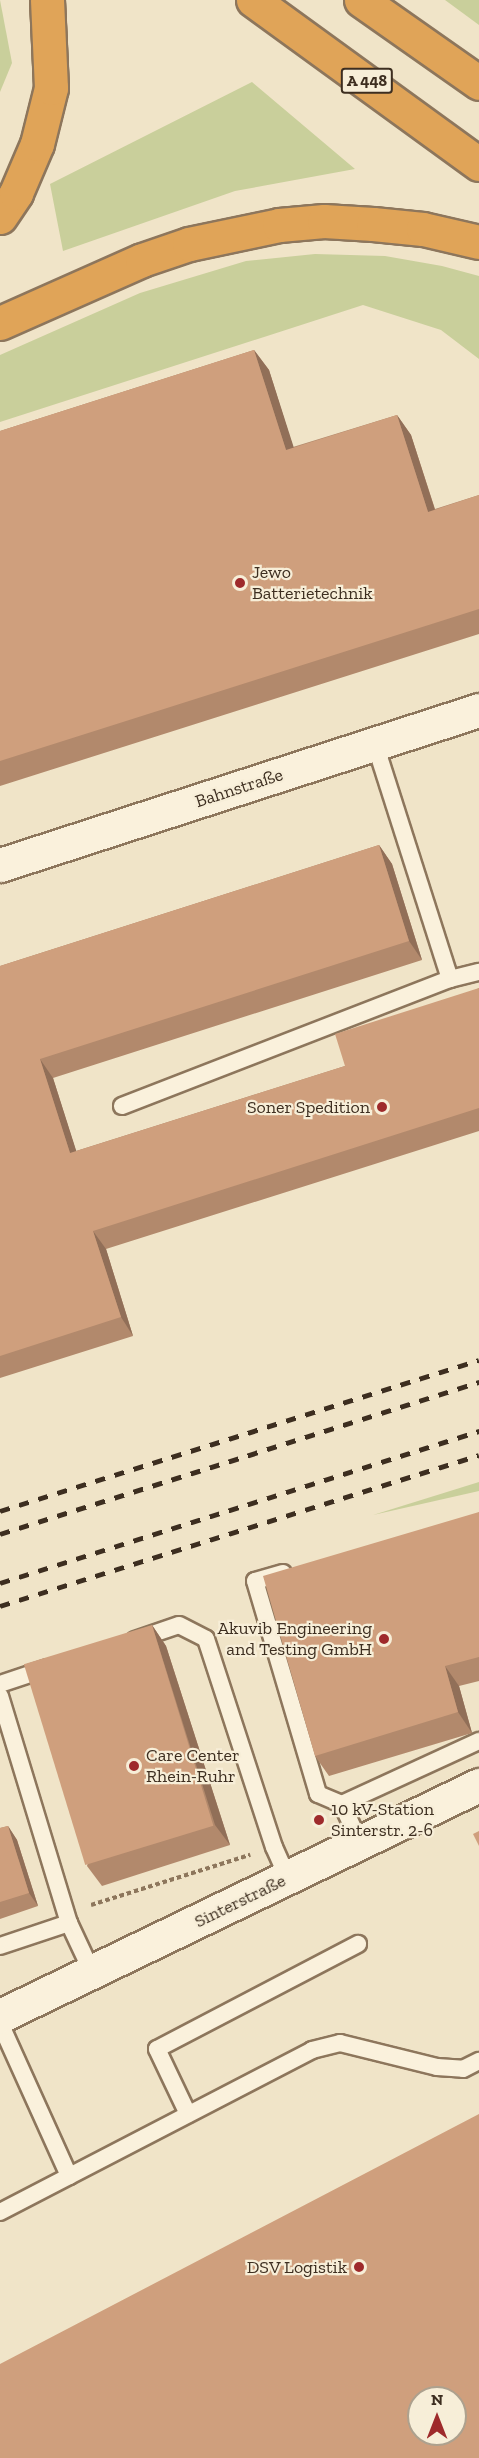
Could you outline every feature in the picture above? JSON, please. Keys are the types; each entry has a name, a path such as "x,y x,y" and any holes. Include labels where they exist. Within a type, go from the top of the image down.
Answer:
{"highway":[{"path":"0,217 16,193 37,144 51,88 46,0"},
{"name":"A 448","path":"253,0 479,164"},
{"path":"361,0 479,83"},
{"path":"0,323 142,260 189,244 279,225 324,221 373,224 423,229 479,242"}],"street":[{"name":"Bahnstraße","path":"0,865 479,710"},
{"name":"Sinterstraße","path":"0,2016 479,1785"}],"lane":[{"path":"375,744 450,979"},
{"path":"122,1106 450,979 479,972"},
{"path":"300,1568 255,1581 318,1794 342,1804 360,1843"},
{"path":"123,1643 179,1625 206,1639 274,1847 288,1878"},
{"path":"0,1684 67,1662"},
{"path":"0,1696 68,1918 92,1972"},
{"path":"342,1804 479,1741"},
{"path":"0,1946 68,1918"},
{"path":"188,2114 157,2049 357,1944"},
{"path":"0,2023 69,2176"},
{"path":"0,2212 312,2050 340,2043 437,2067 463,2069 479,2061"}],"path":[{"path":"68,1918 274,1847"}],"green space":[{"path":"0,0 12,63 0,92"},
{"path":"445,0 479,0 479,25"},
{"path":"252,82 355,169 235,191 63,251 50,184"},
{"path":"315,254 385,256 442,266 479,276 479,359 441,330 363,305 0,422 0,355 140,293 246,261"},
{"path":"479,1482 479,1491 373,1515"}],"building":[{"name":"Jewo Batterietechnik","path":"254,350 286,450 397,415 428,512 479,495 479,609 0,761 0,431"},
{"name":"Soner Spedition","path":"379,845 409,941 40,1059 70,1153 345,1066 335,1034 479,988 479,1108 93,1231 121,1317 0,1356 0,966"},
{"name":"Akuvib Engineering and Testing GmbH","path":"479,1512 479,1657 445,1666 458,1712 315,1756 263,1576"},
{"name":"Care Center Rhein-Ruhr","path":"152,1625 213,1826 85,1865 24,1664"},
{"path":"8,1826 29,1893 0,1902 0,1828"},
{"path":"479,1831 479,1846 473,1834"},
{"name":"DSV Logistik","path":"479,2114 479,2458 0,2458 0,2364"}],"railway":[{"path":"0,1511 479,1360"},
{"path":"0,1534 479,1382"},
{"path":"0,1583 479,1431"},
{"path":"0,1606 479,1455"}],"place":[{"name":"Jewo Batterietechnik","path":"240,583"},
{"name":"Soner Spedition","path":"382,1107"},
{"name":"Akuvib Engineering and Testing GmbH","path":"384,1639"},
{"name":"Care Center Rhein-Ruhr","path":"134,1766"},
{"name":"10 kV-Station Sinterstr. 2-6","path":"319,1820"},
{"name":"DSV Logistik","path":"359,2267"}]}
